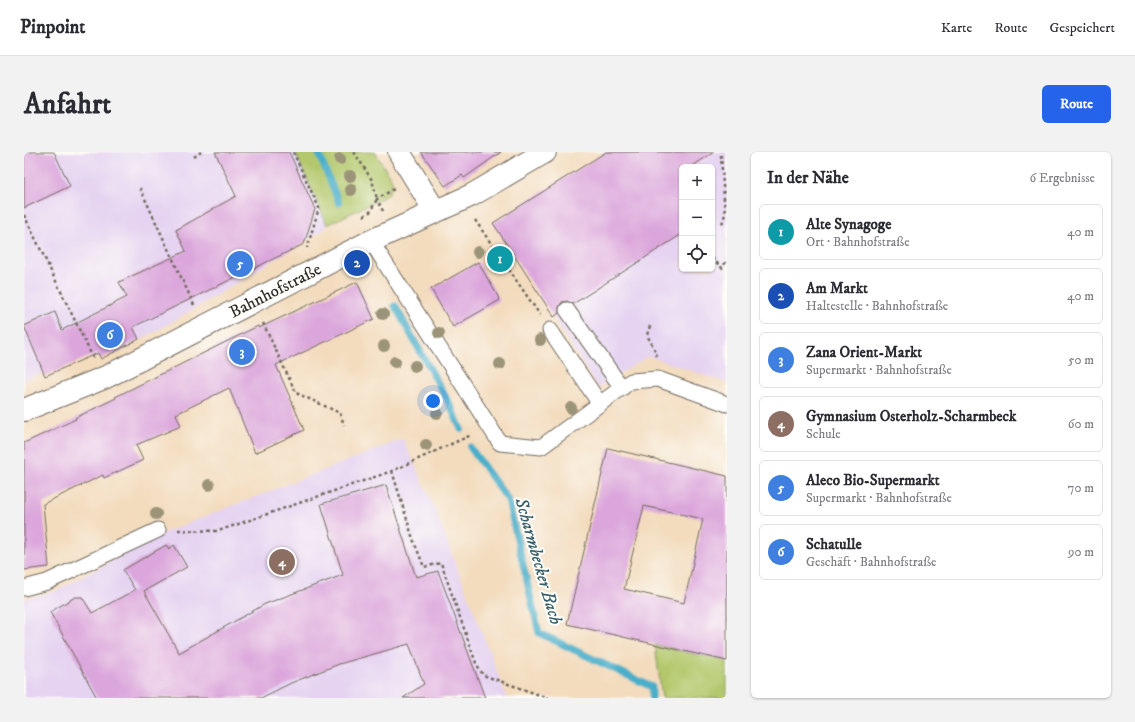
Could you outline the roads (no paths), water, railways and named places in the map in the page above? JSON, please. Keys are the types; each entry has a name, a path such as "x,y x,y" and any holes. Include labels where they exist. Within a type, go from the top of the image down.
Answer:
{"street":[{"path":"399,152 435,211"},
{"name":"Bahnhofstraße","path":"24,410 106,378 371,241 462,199 545,152"}],"lane":[{"path":"371,241 500,444 541,447 632,381 658,379 727,404"},
{"path":"567,310 622,388"},
{"path":"550,330 600,404"},
{"path":"24,588 47,582 158,530"}],"waterway":[{"name":"Scharmbecker Bach","path":"318,152 339,203"},
{"name":"Scharmbecker Bach","path":"395,306 449,403 461,429"},
{"name":"Scharmbecker Bach","path":"470,447 508,500 539,633 652,687 652,698"}],"place":[{"name":"Alte Synagoge","path":"500,259"},
{"name":"Am Markt","path":"357,263"},
{"name":"Aleco Bio-Supermarkt","path":"240,264"},
{"name":"Schatulle","path":"110,335"},
{"name":"Zana Orient-Markt","path":"242,352"},
{"name":"Gymnasium Osterholz-Scharmbeck","path":"282,562"}]}
